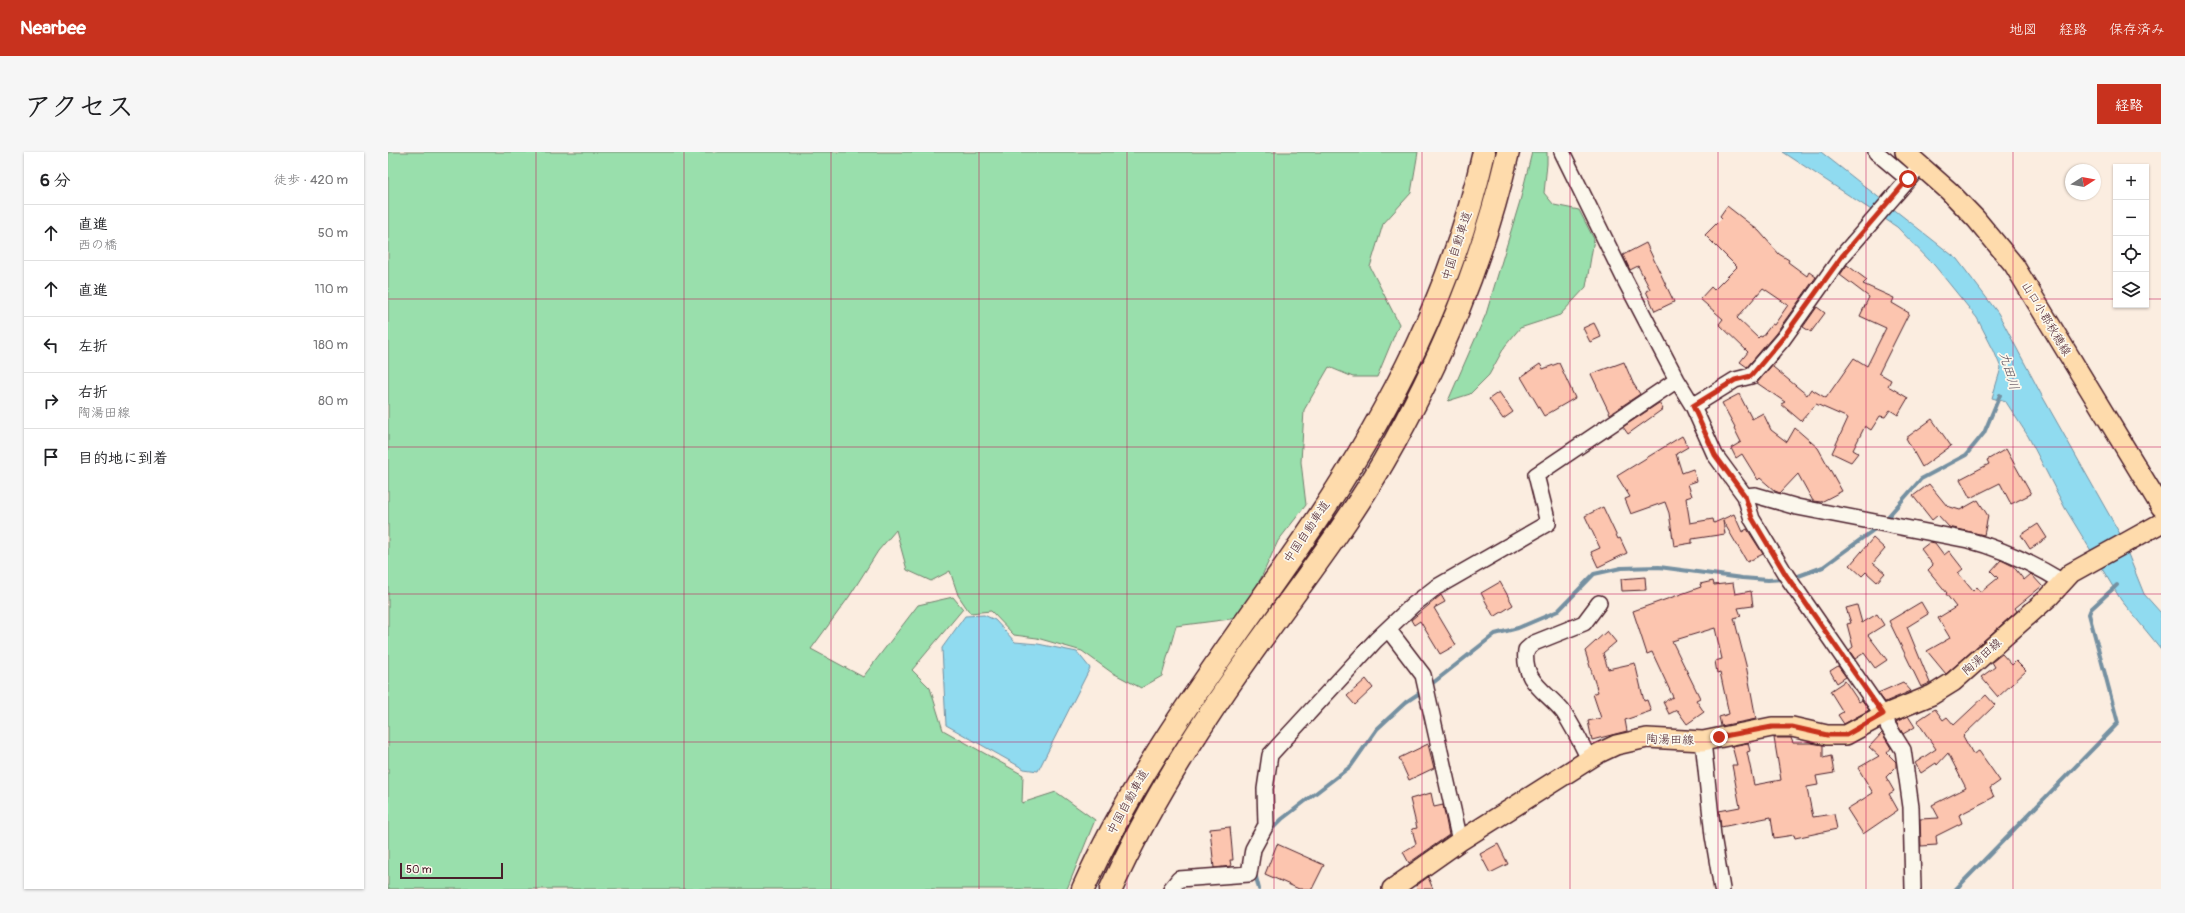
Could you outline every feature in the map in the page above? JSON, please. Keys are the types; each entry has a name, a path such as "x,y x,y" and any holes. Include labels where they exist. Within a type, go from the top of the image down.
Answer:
{"highway":[{"name":"中国自動車道","path":"1083,889 1120,815 1151,762 1315,522 1397,387 1423,336 1449,274 1462,236 1484,152"},
{"name":"中国自動車道","path":"1111,889 1141,827 1171,776 1224,692 1336,535 1383,462 1417,400 1444,346 1465,297 1484,244 1508,152"}],"main road":[{"name":"山口小郡秋穂線","path":"1905,152 1921,165 1976,219 2014,265 2161,507"},
{"name":"陶湯田線","path":"1392,889 1460,841 1590,759 1616,745 1647,738 1702,740 1772,727 1792,727 1827,735 1846,735 1884,714 1912,704 1953,682 2049,597 2078,569 2153,527"}],"street":[{"path":"1562,152 1677,380 1693,406 1715,455 1745,496 1752,518 1786,575 1884,714 1888,726 1903,750 1911,807 1914,889"},
{"path":"1876,152 1906,181"},
{"path":"1693,406 1735,380 1751,376 1783,338 1843,255 1921,165"},
{"path":"1171,889 1179,879 1249,874 1253,849 1266,825 1265,790 1270,755 1388,629 1435,588 1548,523 1536,475 1677,380"},
{"path":"1745,496 1755,496 1797,507 1995,547 2023,558 2063,582"},
{"path":"1590,759 1572,724 1560,708 1530,679 1525,660 1526,650 1534,643 1584,623 1599,603"},
{"path":"1388,629 1423,675 1460,841"},
{"path":"1702,740 1713,836 1722,889"}],"green space":[{"path":"388,152 1418,152 1411,193 1383,224 1370,267 1399,324 1377,377 1353,377 1329,367 1304,410 1301,462 1306,505 1278,541 1261,578 1238,618 1176,626 1162,676 1141,688 1111,672 1082,651 1037,638 1014,635 991,611 970,613 958,595 950,571 931,581 907,570 896,530 878,551 849,597 811,649 863,677 918,605 953,597 963,609 912,670 930,688 943,730 1023,775 1022,803 1056,792 1095,820 1067,889 388,889"},
{"path":"1532,152 1547,152 1544,193 1554,205 1579,210 1594,239 1586,287 1560,315 1520,328 1505,346 1489,375 1470,394 1448,401 1486,314 1520,201"}],"water":[{"name":"九田川","path":"1783,152 1821,152 1957,259 1998,313 2041,394 2120,534 2144,594 2161,613 2161,649 2121,600 2065,508 2028,436 2006,402 1992,398 2001,368 1977,318 1935,266 1897,227"},
{"path":"984,615 995,620 1015,642 1038,644 1077,652 1090,668 1038,771 1024,769 946,725 942,648 965,616"}],"building":[{"path":"1727,206 1759,231 1779,254 1789,260 1788,262 1807,276 1809,272 1816,277 1776,333 1747,367 1740,362 1748,352 1719,324 1723,319 1700,299 1711,287 1714,290 1737,267 1705,235 1722,218 1720,216","holes":["1763,288 1788,305 1774,325 1772,324 1762,337 1760,336 1758,338 1737,318"]},
{"path":"1646,243 1674,302 1655,311 1646,291 1650,289 1638,266 1630,270 1623,255"},
{"path":"1847,265 1867,280 1863,284 1894,298 1892,303 1909,313 1879,373 1891,380 1888,386 1908,398 1898,415 1890,410 1885,417 1880,416 1871,430 1865,426 1853,450 1858,453 1851,462 1832,453 1848,418 1816,404 1801,421 1781,404 1785,402 1757,383 1779,357 1773,367 1807,395 1811,389 1826,398 1854,358 1867,366 1886,328 1860,316 1869,297 1840,275"},
{"path":"1817,307 1825,313 1811,332 1803,327"},
{"path":"1594,323 1601,337 1590,342 1583,328"},
{"path":"1624,362 1633,383 1640,394 1610,414 1591,374"},
{"path":"1559,363 1575,398 1544,416 1521,377 1540,364 1543,369"},
{"path":"1499,392 1513,412 1503,419 1489,399"},
{"path":"1739,394 1752,419 1763,413 1771,430 1787,442 1795,428 1818,448 1842,491 1821,502 1813,501 1798,474 1780,493 1775,491 1760,478 1758,480 1742,454 1736,458 1731,448 1741,442 1722,403"},
{"path":"1659,403 1663,409 1628,434 1623,427"},
{"path":"1932,419 1951,446 1922,467 1906,438"},
{"path":"1682,436 1688,447 1676,454 1682,473 1693,469 1697,481 1688,484 1692,496 1686,498 1690,523 1713,519 1714,523 1734,514 1742,532 1747,529 1763,554 1747,562 1723,521 1725,534 1692,539 1692,543 1674,546 1669,513 1665,502 1631,514 1625,499 1630,497 1617,476"},
{"path":"2006,449 2031,494 2011,504 2000,483 1970,498 1960,479 1989,464 1987,460"},
{"path":"1929,484 1947,506 1960,510 1978,500 1988,516 1984,535 1949,527 1938,515 1932,520 1913,496"},
{"path":"1603,507 1618,539 1620,538 1627,553 1598,567 1591,552 1600,548 1585,516"},
{"path":"2038,524 2047,538 2030,549 2021,535"},
{"path":"1873,538 1885,549 1873,563 1885,573 1877,582 1866,572 1862,576 1850,565"},
{"path":"1930,542 1935,543 1944,555 1949,551 1963,569 1958,573 1973,591 1977,587 1981,592 1998,578 1991,571 2001,560 2013,566 2024,580 2031,574 2042,586 2015,608 2017,611 1946,674 1927,651 1950,638 1938,618 1956,607 1946,594 1947,593 1928,570 1933,565 1921,549"},
{"path":"1645,577 1646,590 1622,591 1621,579"},
{"path":"1713,581 1714,585 1733,583 1735,594 1751,591 1753,606 1738,608 1741,616 1734,618 1746,665 1756,719 1721,726 1719,717 1729,714 1720,672 1717,673 1715,661 1722,659 1715,628 1672,641 1700,698 1696,700 1704,712 1687,724 1677,710 1669,714 1663,702 1673,697 1652,652 1647,654 1633,611 1701,587 1700,584"},
{"path":"1500,582 1513,605 1494,617 1481,593"},
{"path":"1441,595 1445,602 1434,608 1456,645 1440,654 1420,621 1414,625 1411,620"},
{"path":"1921,602 1928,614 1907,627 1930,683 1921,687 1889,621"},
{"path":"1857,605 1862,623 1877,614 1884,625 1868,635 1887,660 1875,668 1864,653 1855,659 1849,650 1853,647 1847,624 1851,623 1846,608"},
{"path":"1607,631 1616,642 1603,653 1608,669 1635,663 1644,701 1647,700 1651,711 1625,720 1627,731 1592,740 1588,721 1601,718 1593,694 1598,692 1585,651"},
{"path":"2002,654 2012,665 2016,661 2026,671 1998,697 1981,677 1995,667 1992,662"},
{"path":"1838,666 1846,677 1837,683 1830,671"},
{"path":"1366,679 1373,688 1355,705 1347,696"},
{"path":"1845,681 1859,702 1862,700 1869,710 1844,724 1838,715 1843,712 1830,691"},
{"path":"1903,682 1911,691 1885,702 1878,693"},
{"path":"1986,695 1995,705 1963,736 1973,754 1979,751 2000,781 1990,788 1994,797 1959,815 1962,823 1936,836 1937,845 1921,846 1920,819 1939,818 1932,805 1966,788 1948,753 1937,765 1936,763 1921,773 1915,763 1936,749 1917,721 1935,709 1943,720 1947,717 1954,725"},
{"path":"1908,716 1915,727 1903,734 1896,722"},
{"path":"1882,733 1891,748 1887,753 1896,762 1896,767 1886,777 1894,791 1889,794 1898,810 1863,834 1847,809 1873,793 1858,768 1879,756 1869,747"},
{"path":"1774,738 1791,738 1793,743 1823,745 1823,758 1831,756 1834,773 1816,776 1818,785 1807,787 1807,789 1813,817 1834,814 1837,829 1795,838 1794,835 1774,838 1771,817 1721,827 1719,811 1740,807 1732,765 1737,765 1732,746 1748,743 1750,751 1747,752 1754,785 1781,780"},
{"path":"1428,744 1434,768 1409,780 1399,758"},
{"path":"1431,793 1434,807 1443,805 1449,835 1409,863 1403,852 1416,844 1412,829 1417,828 1410,799"},
{"path":"1230,827 1233,860 1230,860 1231,866 1214,868 1210,829"},
{"path":"1277,844 1324,865 1312,889 1299,889 1265,874"},
{"path":"1498,844 1508,864 1490,873 1480,854"},
{"path":"1428,877 1433,889 1417,889 1416,886"}],"waterway":[{"path":"1885,520 1921,479 1966,455 1984,433 2000,395"},
{"path":"1793,578 1823,567 1879,526"},
{"path":"1429,686 1495,634 1518,628 1558,611 1594,574 1621,568 1659,567 1742,578 1768,580 1784,579"},
{"path":"1956,889 2118,723 2089,614 2091,609 2117,585"},
{"path":"1269,832 1282,819 1351,766 1377,729 1406,702 1424,690"},
{"path":"1255,873 1259,889"}],"route":[{"path":"1719,737 1772,727 1792,727 1808,732 1827,735 1846,735 1865,726 1883,714 1786,575 1752,518 1745,496 1715,455 1693,406 1735,380 1751,376 1783,338 1843,255 1908,179"}]}
